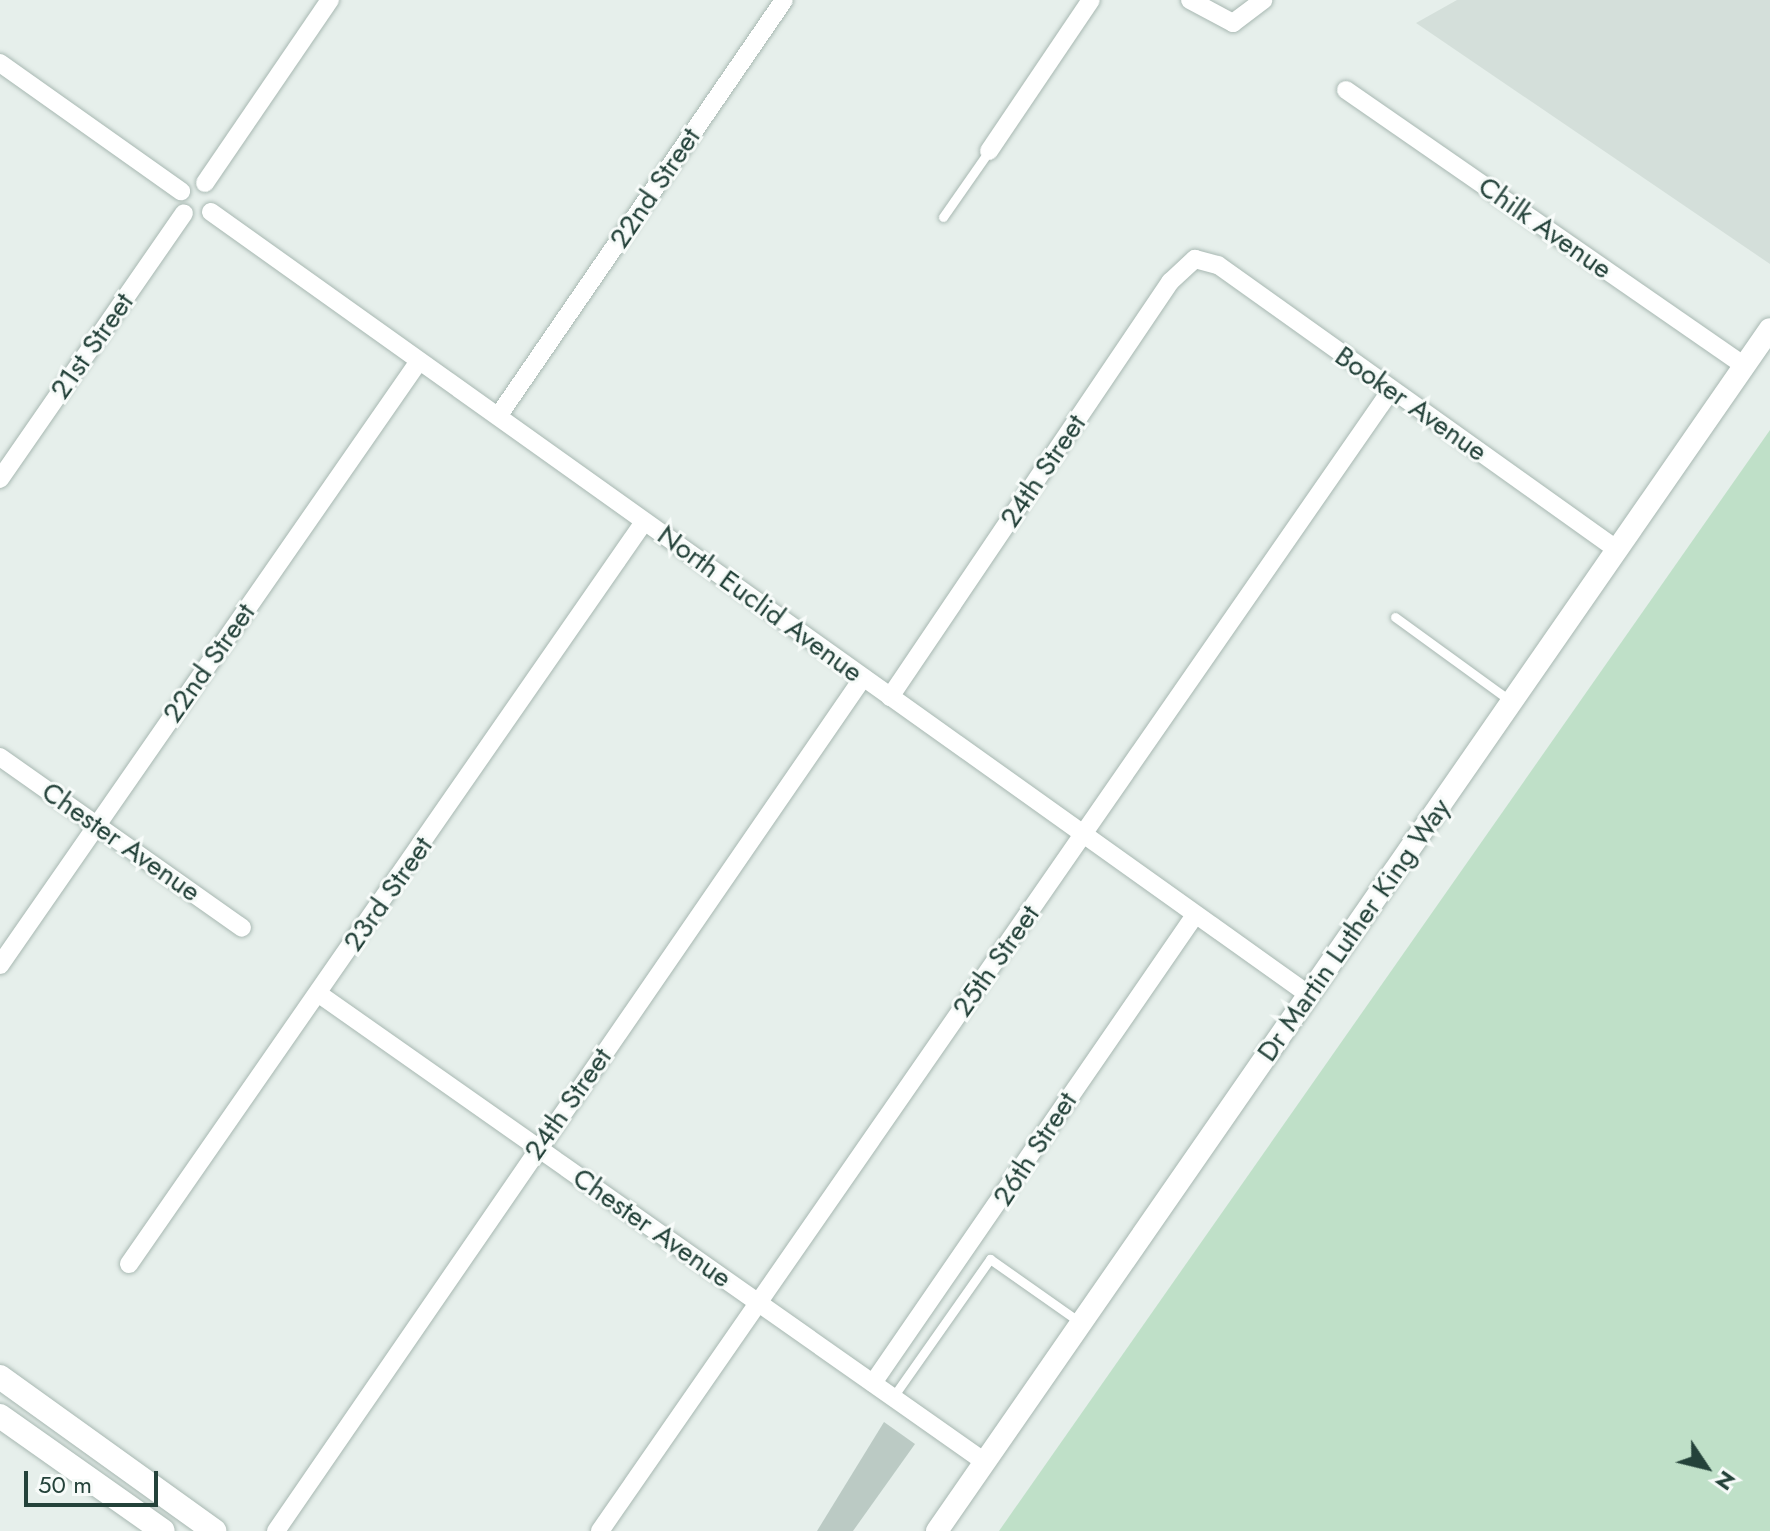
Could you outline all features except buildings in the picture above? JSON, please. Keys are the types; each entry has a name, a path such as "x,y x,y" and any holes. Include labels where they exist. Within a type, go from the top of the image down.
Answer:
{"main road":[{"path":"0,1377 214,1531"},
{"path":"0,1416 163,1531"}],"street":[{"path":"181,191 205,183 330,0"},
{"name":"22nd Street","path":"499,415 784,0"},
{"path":"989,151 1091,0"},
{"path":"1190,0 1233,23 1263,0"},
{"path":"0,63 181,191 184,213 211,212 205,183"},
{"name":"Chilk Avenue","path":"1346,90 1744,366"},
{"name":"North Euclid Avenue","path":"211,212 1309,995"},
{"name":"21st Street","path":"0,479 184,213"},
{"name":"Booker Avenue","path":"1204,259 1618,550"},
{"name":"24th Street","path":"890,697 1170,282 1185,264 1204,259"},
{"name":"Dr Martin Luther King Way","path":"937,1531 1770,329"},
{"name":"22nd Street","path":"0,965 419,361"},
{"name":"25th Street","path":"600,1531 1391,390"},
{"name":"23rd Street","path":"129,1264 644,522"},
{"name":"24th Street","path":"276,1531 862,679"},
{"name":"Chester Avenue","path":"0,757 242,928"},
{"name":"26th Street","path":"873,1383 1195,915"},
{"name":"Chester Avenue","path":"319,994 985,1462"}],"lane":[{"path":"943,217 989,151"},
{"path":"1395,617 1512,702"},
{"path":"892,1397 990,1259 1081,1323"}],"shaded area":[{"path":"1457,0 1770,0 1770,264 1416,23"}],"green space":[{"path":"1770,430 1770,1531 999,1531"}]}
